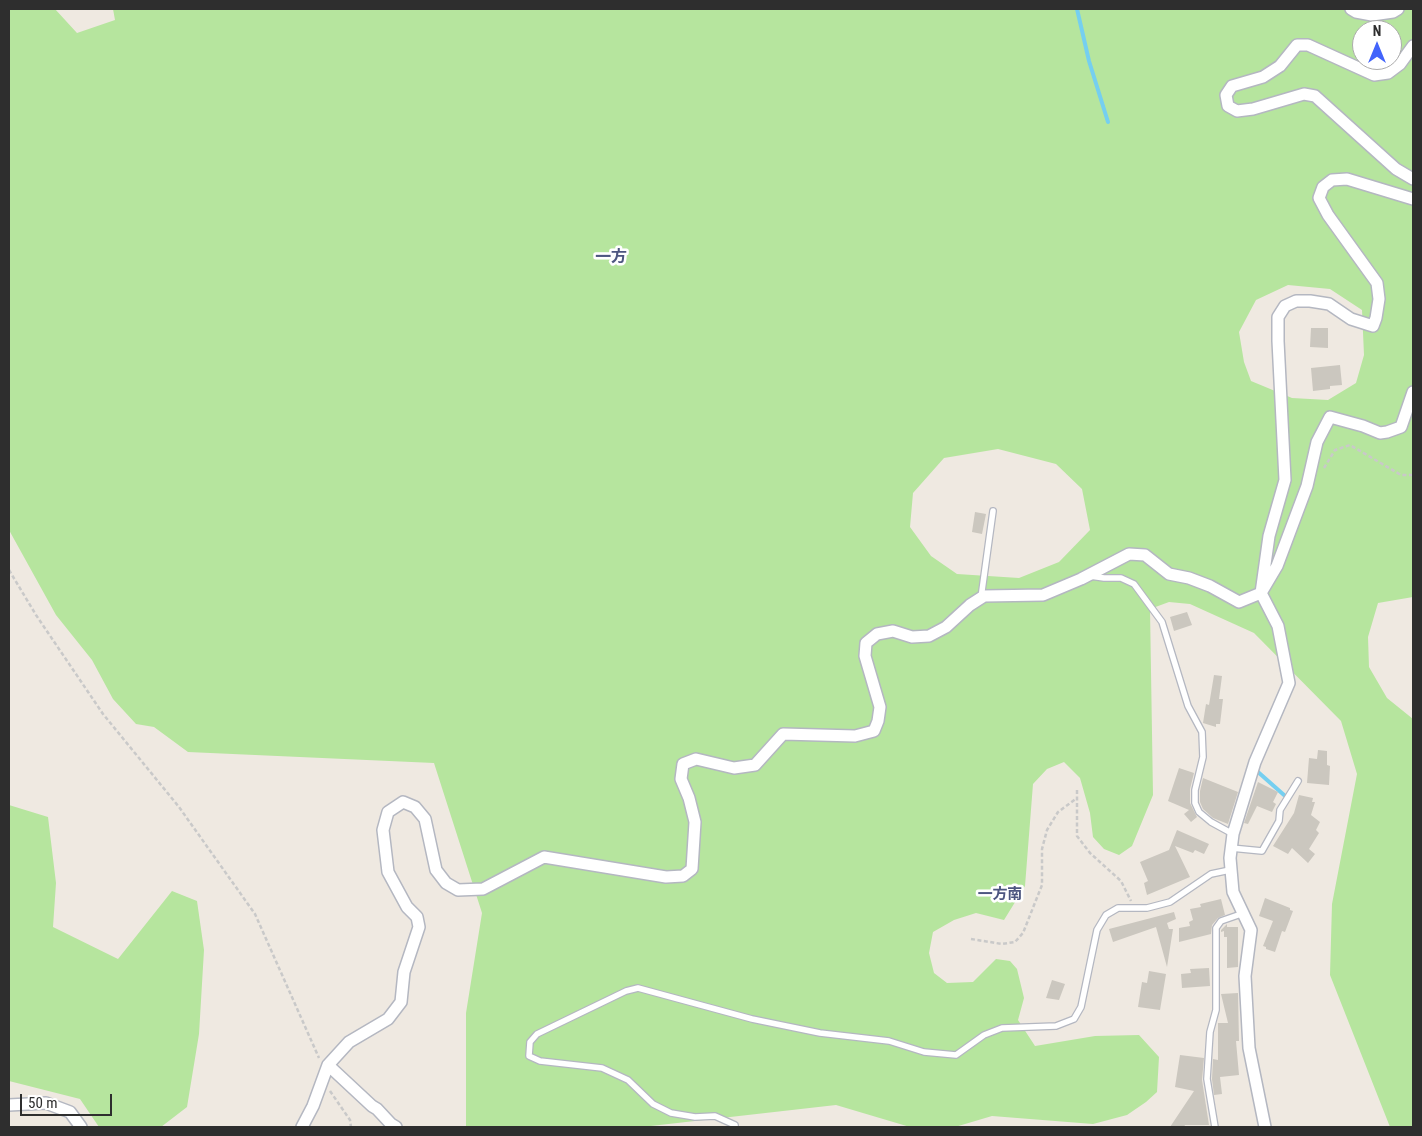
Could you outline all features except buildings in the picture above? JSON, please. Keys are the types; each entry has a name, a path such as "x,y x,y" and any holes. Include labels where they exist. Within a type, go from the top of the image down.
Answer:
{"street":[{"path":"1351,9 1356,12 1372,15 1393,12 1398,9"},
{"path":"1413,46 1400,64 1388,73 1374,76 1308,44 1296,45 1280,66 1263,77 1232,86 1226,95 1228,106 1237,111 1253,109 1304,94 1316,96 1396,169 1413,179"},
{"path":"1265,1127 1249,1048 1245,976 1252,930 1233,892 1230,870 1233,834 1255,762 1289,683 1278,626 1261,593 1269,536 1285,480 1278,317 1285,306 1296,301 1310,301 1328,304 1351,319 1373,326 1378,299 1377,282 1328,215 1319,198 1323,187 1332,180 1347,179 1413,199"},
{"path":"302,1127 313,1106 328,1065 349,1042 388,1018 401,1002 404,972 419,927 417,916 407,907 388,872 382,830 388,812 403,802 415,807 425,819 436,870 446,883 458,890 483,889 544,857 666,876 683,876 692,869 695,822 682,779 683,764 696,759 734,768 755,766 783,734 855,736 874,731 878,721 880,706 865,656 866,643 877,634 893,631 912,636 929,636 946,628 970,605 984,596 1011,594 1043,595 1087,576 1130,554 1145,555 1169,574 1189,578 1210,586 1239,602 1261,593 1277,566 1307,486 1317,442 1330,418 1363,426 1380,433 1387,432 1401,427 1413,392"},
{"path":"328,1065 396,1127"},
{"path":"9,1105 46,1103 70,1112 81,1127"}],"lane":[{"path":"981,598 993,512"},
{"path":"1087,576 1121,578 1134,584 1162,622 1188,706 1202,732 1203,757 1195,790 1195,803 1199,812 1211,822 1233,834"},
{"path":"1231,848 1262,851 1279,821 1280,810 1298,781"},
{"path":"735,1127 735,1125 715,1116 695,1117 671,1113 653,1104 628,1080 602,1068 540,1061 529,1056 530,1042 537,1034 626,991 638,988 752,1019 820,1032 889,1041 924,1052 956,1054 984,1035 1002,1028 1056,1026 1074,1019 1081,1007 1097,930 1106,916 1118,908 1147,908 1170,902 1211,874 1230,870"},
{"path":"1215,1127 1207,1079 1210,1032 1216,1010 1216,928 1222,921 1244,913"}],"path":[{"path":"1307,486 1316,481 1335,450 1350,445 1400,475 1413,475"},
{"path":"9,570 36,616 103,714 179,807 255,914 320,1059 328,1065 330,1092 350,1120 351,1127"},
{"path":"1077,790 1077,836 1090,854 1121,881 1133,908"},
{"path":"971,939 1002,944 1015,942 1023,933 1042,885 1042,849 1047,830 1058,812 1077,798"}],"green space":[{"path":"9,9 55,9 77,33 115,20 113,9 1413,9 1413,597 1378,603 1368,637 1369,667 1387,698 1413,719 1413,1127 1390,1127 1330,975 1332,904 1357,774 1341,721 1254,633 1190,604 1169,602 1150,609 1153,795 1132,846 1119,855 1104,849 1093,837 1090,813 1080,778 1064,762 1047,769 1033,784 1025,886 1004,920 976,913 954,920 933,932 929,953 934,973 947,983 973,982 996,959 1010,961 1017,969 1024,998 1018,1020 1035,1046 1095,1036 1139,1035 1159,1057 1157,1092 1127,1115 1093,1124 992,1116 955,1127 910,1127 836,1105 642,1127 466,1127 466,1013 482,913 434,763 188,752 154,727 136,724 113,699 92,660 56,615 9,530","holes":["1288,285 1330,289 1362,310 1364,355 1356,383 1328,400 1292,398 1251,381 1244,362 1239,332 1256,300","998,449 1056,464 1082,489 1090,530 1059,562 1019,578 957,574 931,556 910,527 913,493 944,458"]},
{"path":"9,805 48,817 56,883 53,927 118,959 172,891 197,901 204,950 199,1034 187,1107 161,1127 99,1127 80,1099 9,1081"}],"waterway":[{"path":"1077,9 1089,61 1108,122"},
{"path":"1258,772 1284,795"}],"district":[{"name":"一方","path":"611,258"},
{"name":"一方南","path":"1000,895"}]}
